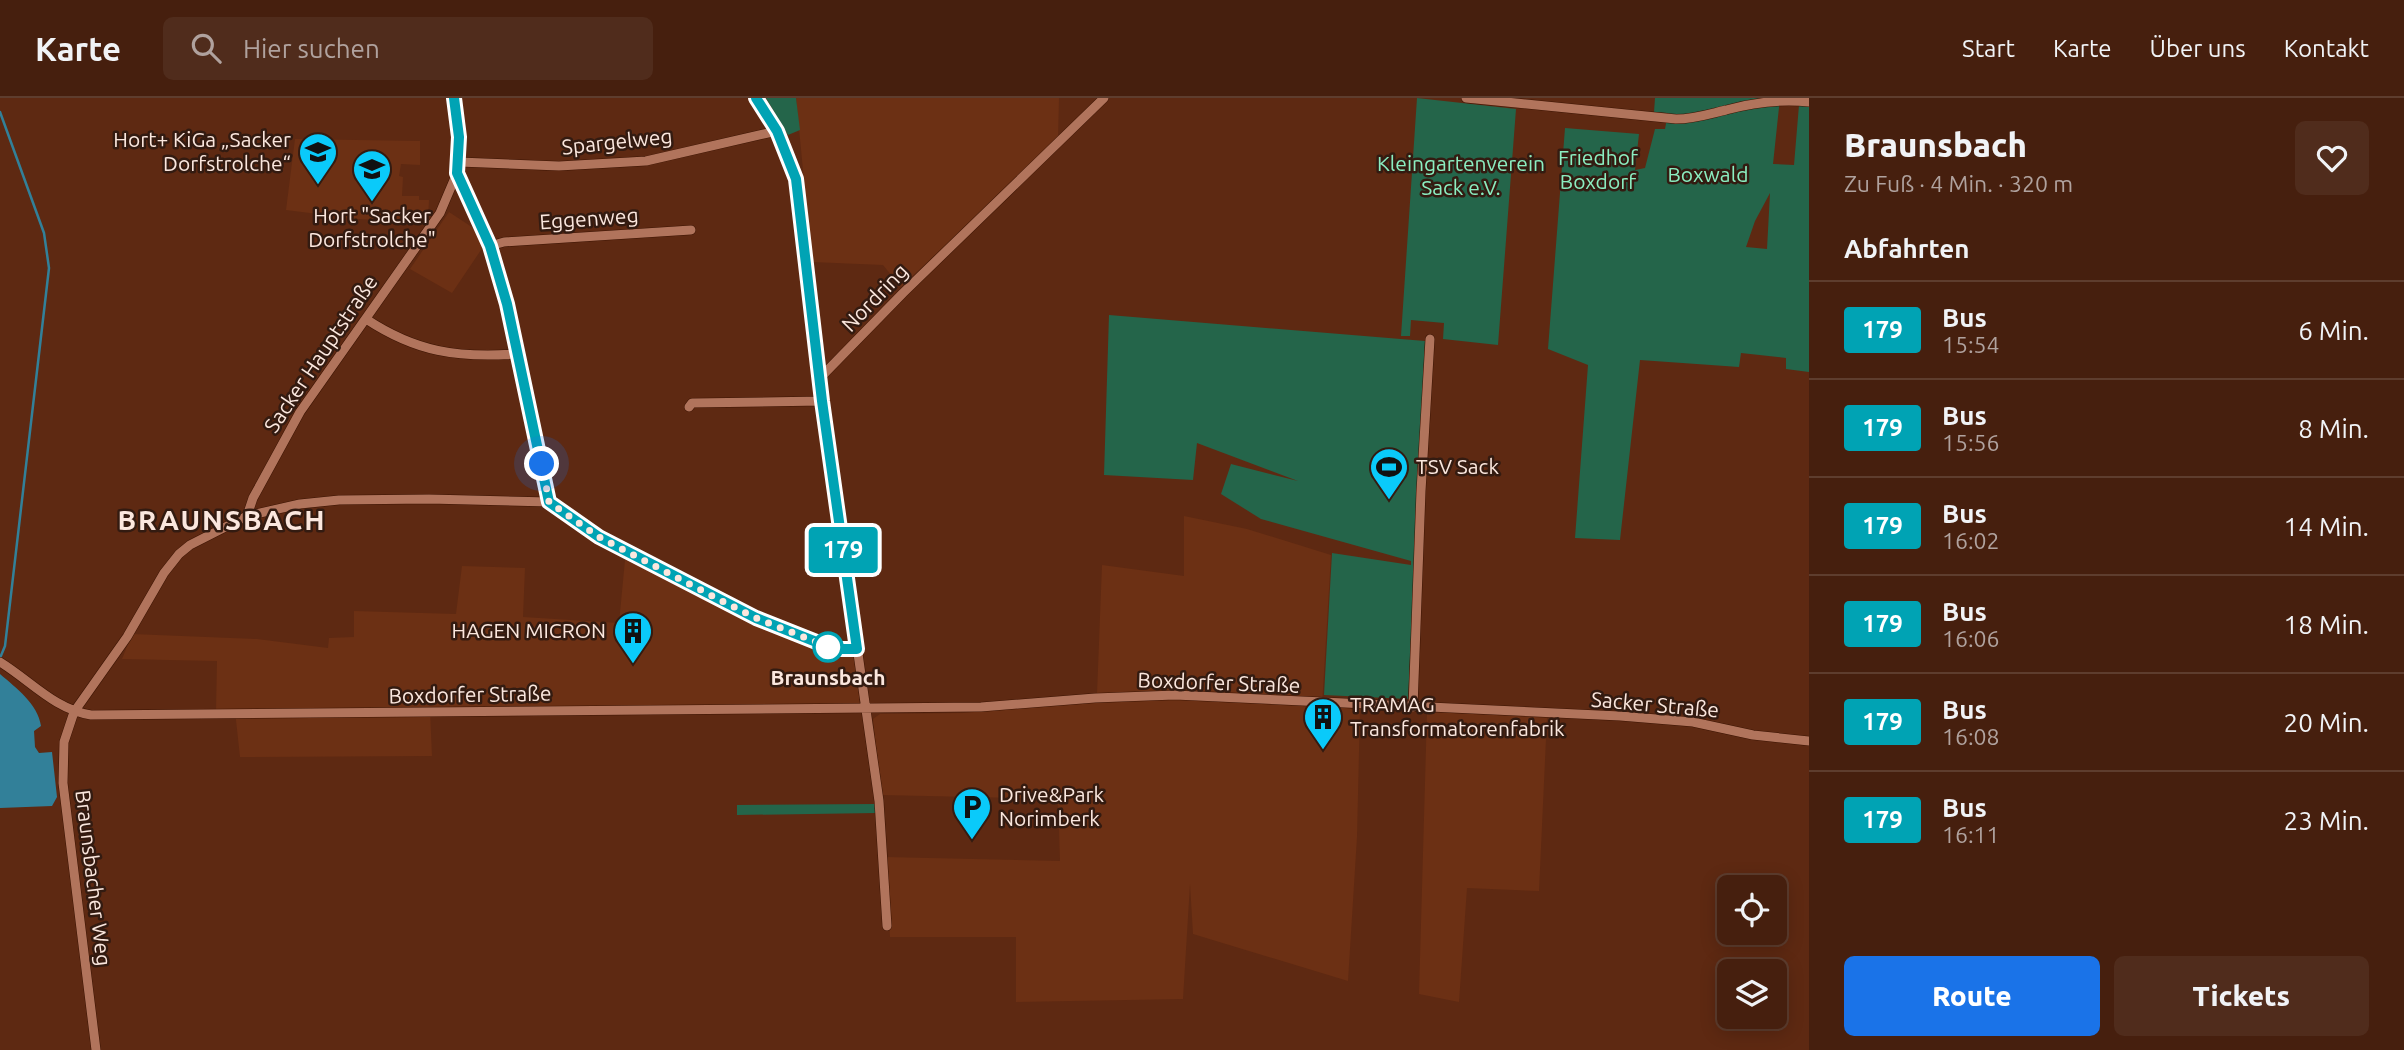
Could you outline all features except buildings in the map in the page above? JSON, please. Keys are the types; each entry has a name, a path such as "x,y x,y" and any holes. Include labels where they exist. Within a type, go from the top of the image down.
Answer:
{"street":[{"name":"Sacker Hauptstraße","path":"247,516 253,498 300,412 440,213 457,173 459,137 454,98"},
{"path":"756,98 777,131 796,179 819,379 879,801 887,926"},
{"name":"Nordring","path":"819,379 903,293 1104,98"},
{"path":"1466,98 1676,119 1692,119 1780,99 1809,102"},
{"name":"Spargelweg","path":"458,162 559,166 646,161 777,131"},
{"path":"457,173 490,246 507,304 549,502 599,537 756,618 834,649 857,649"},
{"name":"Eggenweg","path":"490,246 504,242 691,230"},
{"path":"366,319 408,342 448,354 516,354"},
{"path":"1413,707 1420,502 1430,339"},
{"path":"689,407 692,403 822,401"},
{"name":"Braunsbacher Weg","path":"96,1050 63,783 64,742 74,712 111,662 179,554 190,545 247,516 300,504 331,500 445,499 549,502"},
{"path":"2,663 58,705 74,712"},
{"name":"Boxdorfer Straße","path":"74,712 91,715 240,715 981,707 1175,695 1413,707"},
{"name":"Sacker Straße","path":"1413,707 1681,721 1753,735 1809,741"}],"shaded area":[{"path":"796,98 1059,98 1058,139 901,287 883,265 812,262"},
{"name":"Hort+ KiGa „Sacker Dorfstrolche“","path":"295,139 420,141 420,165 401,164 399,176 403,177 402,196 419,196 419,200 429,200 428,218 411,217 410,222 286,210"},
{"path":"449,212 478,231 483,247 452,293 410,269"},
{"path":"1184,516 1247,529 1331,555 1322,706 1360,709 1357,837 1348,981 1193,934 1190,884 1183,999 1016,1002 1016,937 890,937 885,857 1060,861 1058,799 881,795 873,719 880,714 963,713 1090,701 1097,694 1102,565 1184,576"},
{"path":"625,560 855,657 860,706 430,710 432,756 240,757 235,711 216,711 217,661 122,659 132,634 257,639 328,648 329,638 354,637 354,611 456,614 462,566 525,568 523,617 619,623"},
{"path":"1427,712 1547,717 1539,891 1467,888 1459,1002 1419,994"}],"green space":[{"path":"766,98 796,98 800,130 788,135"},
{"name":"Kleingartenverein Sack e.V.","path":"1417,98 1516,109 1498,345 1443,339 1444,323 1411,320 1410,336 1401,336"},
{"name":"Boxwald","path":"1655,98 1780,98 1773,164 1794,165 1799,105 1809,106 1809,372 1786,369 1786,358 1741,353 1739,367 1640,360 1620,540 1575,538 1588,365 1548,349 1565,128 1639,134 1635,170 1645,168 1655,129 1665,129 1668,113 1654,112","holes":["1770,193 1767,249 1746,247 1755,221"]},
{"name":"TSV Sack","path":"1109,315 1425,341 1408,699 1324,695 1332,553 1411,565 1411,561 1261,519 1221,494 1231,464 1298,481 1197,443 1193,480 1104,475"},
{"path":"876,804 876,813 737,815 737,805"}],"water":[{"path":"0,674 25,697 39,718 41,726 34,731 35,747 39,753 52,752 57,797 52,806 0,808"}],"waterway":[{"path":"0,112 44,233 49,268 5,646 0,658"}],"bus line":[{"name":"179","path":"454,98 459,137 457,173 490,246 507,304 549,502 599,537 756,618 834,649 857,649 822,401 796,179 777,131 756,98"}],"place":[{"name":"Hort+ KiGa „Sacker Dorfstrolche“","path":"318,186"},
{"name":"Hort \"Sacker Dorfstrolche\"","path":"372,203"},
{"name":"TSV Sack","path":"1389,501"},
{"name":"Braunsbach","path":"828,647"},
{"name":"HAGEN MICRON","path":"633,665"},
{"name":"TRAMAG Transformatorenfabrik","path":"1323,751"},
{"name":"Drive&Park Norimberk","path":"972,841"}],"district":[{"name":"BRAUNSBACH","path":"222,520"}],"route":[{"path":"542,464 549,502 599,537 756,618 834,649 828,647"}],"park label":[{"name":"Friedhof Boxdorf","path":"1598,170"}]}
